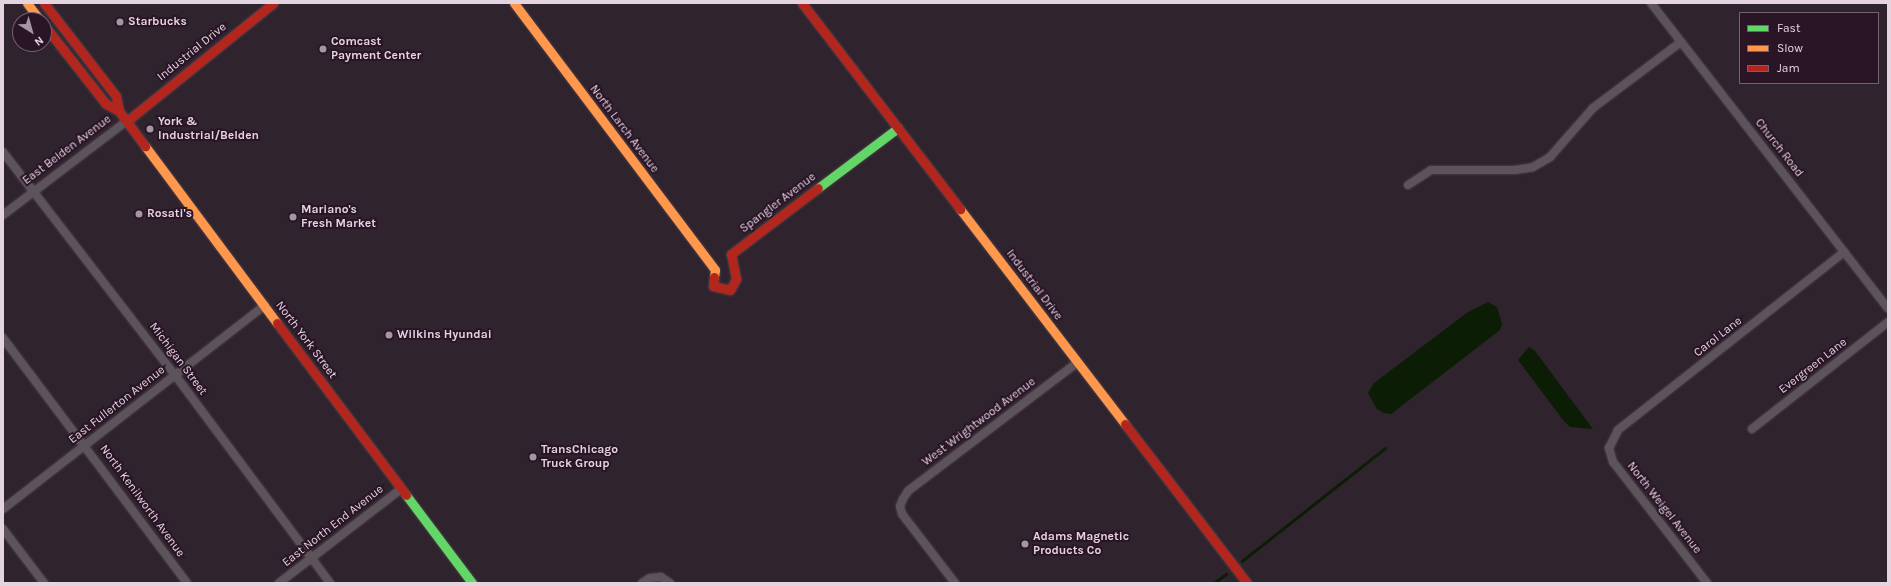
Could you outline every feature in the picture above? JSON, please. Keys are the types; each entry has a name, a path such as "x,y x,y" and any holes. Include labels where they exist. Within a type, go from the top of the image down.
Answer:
{"street":[{"path":"27,3 34,12"},
{"name":"North York Street","path":"44,3 116,96 119,111"},
{"name":"Industrial Drive","path":"127,121 273,3"},
{"name":"North Larch Avenue","path":"514,3 715,270"},
{"name":"Industrial Drive","path":"802,3 1246,583"},
{"name":"Church Road","path":"1651,3 1888,308"},
{"name":"North York Street","path":"52,35 106,104 119,111 127,121 472,583"},
{"path":"1408,185 1431,170 1515,170 1533,167 1550,157 1593,108 1681,42"},
{"name":"East Belden Avenue","path":"3,215 127,121"},
{"name":"Spangler Avenue","path":"715,270 713,286 730,290 736,279 731,254 898,128"},
{"name":"Michigan Street","path":"3,152 175,375 330,583"},
{"name":"Carol Lane","path":"1611,445 1618,430 1844,252"},
{"name":"East Fullerton Avenue","path":"3,509 265,305"},
{"name":"Evergreen Lane","path":"1752,429 1888,322"},
{"name":"North Kenilworth Avenue","path":"3,338 85,445 187,583"},
{"name":"West Wrightwood Avenue","path":"955,583 902,514 900,506 908,491 1078,362"},
{"name":"North Weigel Avenue","path":"1611,445 1609,448 1613,462 1707,583"},
{"name":"East North End Avenue","path":"279,583 401,489"},
{"path":"3,529 44,583"},
{"path":"642,583 650,578 661,577 670,583"}],"shaded area":[{"path":"1488,302 1497,307 1502,324 1500,330 1391,414 1384,413 1377,409 1368,393 1374,383 1468,312"},
{"path":"1529,347 1535,351 1593,429 1570,427 1563,420 1518,360"}],"waterway":[{"path":"1242,561 1385,448"},
{"path":"1214,583 1226,574"}],"traffic: fast":[{"path":"818,188 898,128"},
{"path":"406,495 472,583"}],"traffic: slow":[{"path":"27,3 34,12"},
{"path":"514,3 715,270 714,277"},
{"path":"145,146 277,323"},
{"path":"960,209 1125,424"}],"traffic: jam":[{"path":"44,3 116,96 119,111 145,146"},
{"path":"127,121 273,3"},
{"path":"802,3 960,209"},
{"path":"52,35 106,104 119,111"},
{"path":"714,277 713,286 730,290 736,279 731,254 818,188"},
{"path":"277,323 406,495"},
{"path":"1125,424 1247,583"}],"place":[{"name":"Starbucks","path":"120,22"},
{"name":"Comcast Payment Center","path":"323,49"},
{"name":"York & Industrial/Belden","path":"150,129"},
{"name":"Rosati's","path":"139,214"},
{"name":"Mariano's Fresh Market","path":"293,217"},
{"name":"Wilkins Hyundai","path":"389,335"},
{"name":"TransChicago Truck Group","path":"533,457"},
{"name":"Adams Magnetic Products Co","path":"1025,544"}]}
